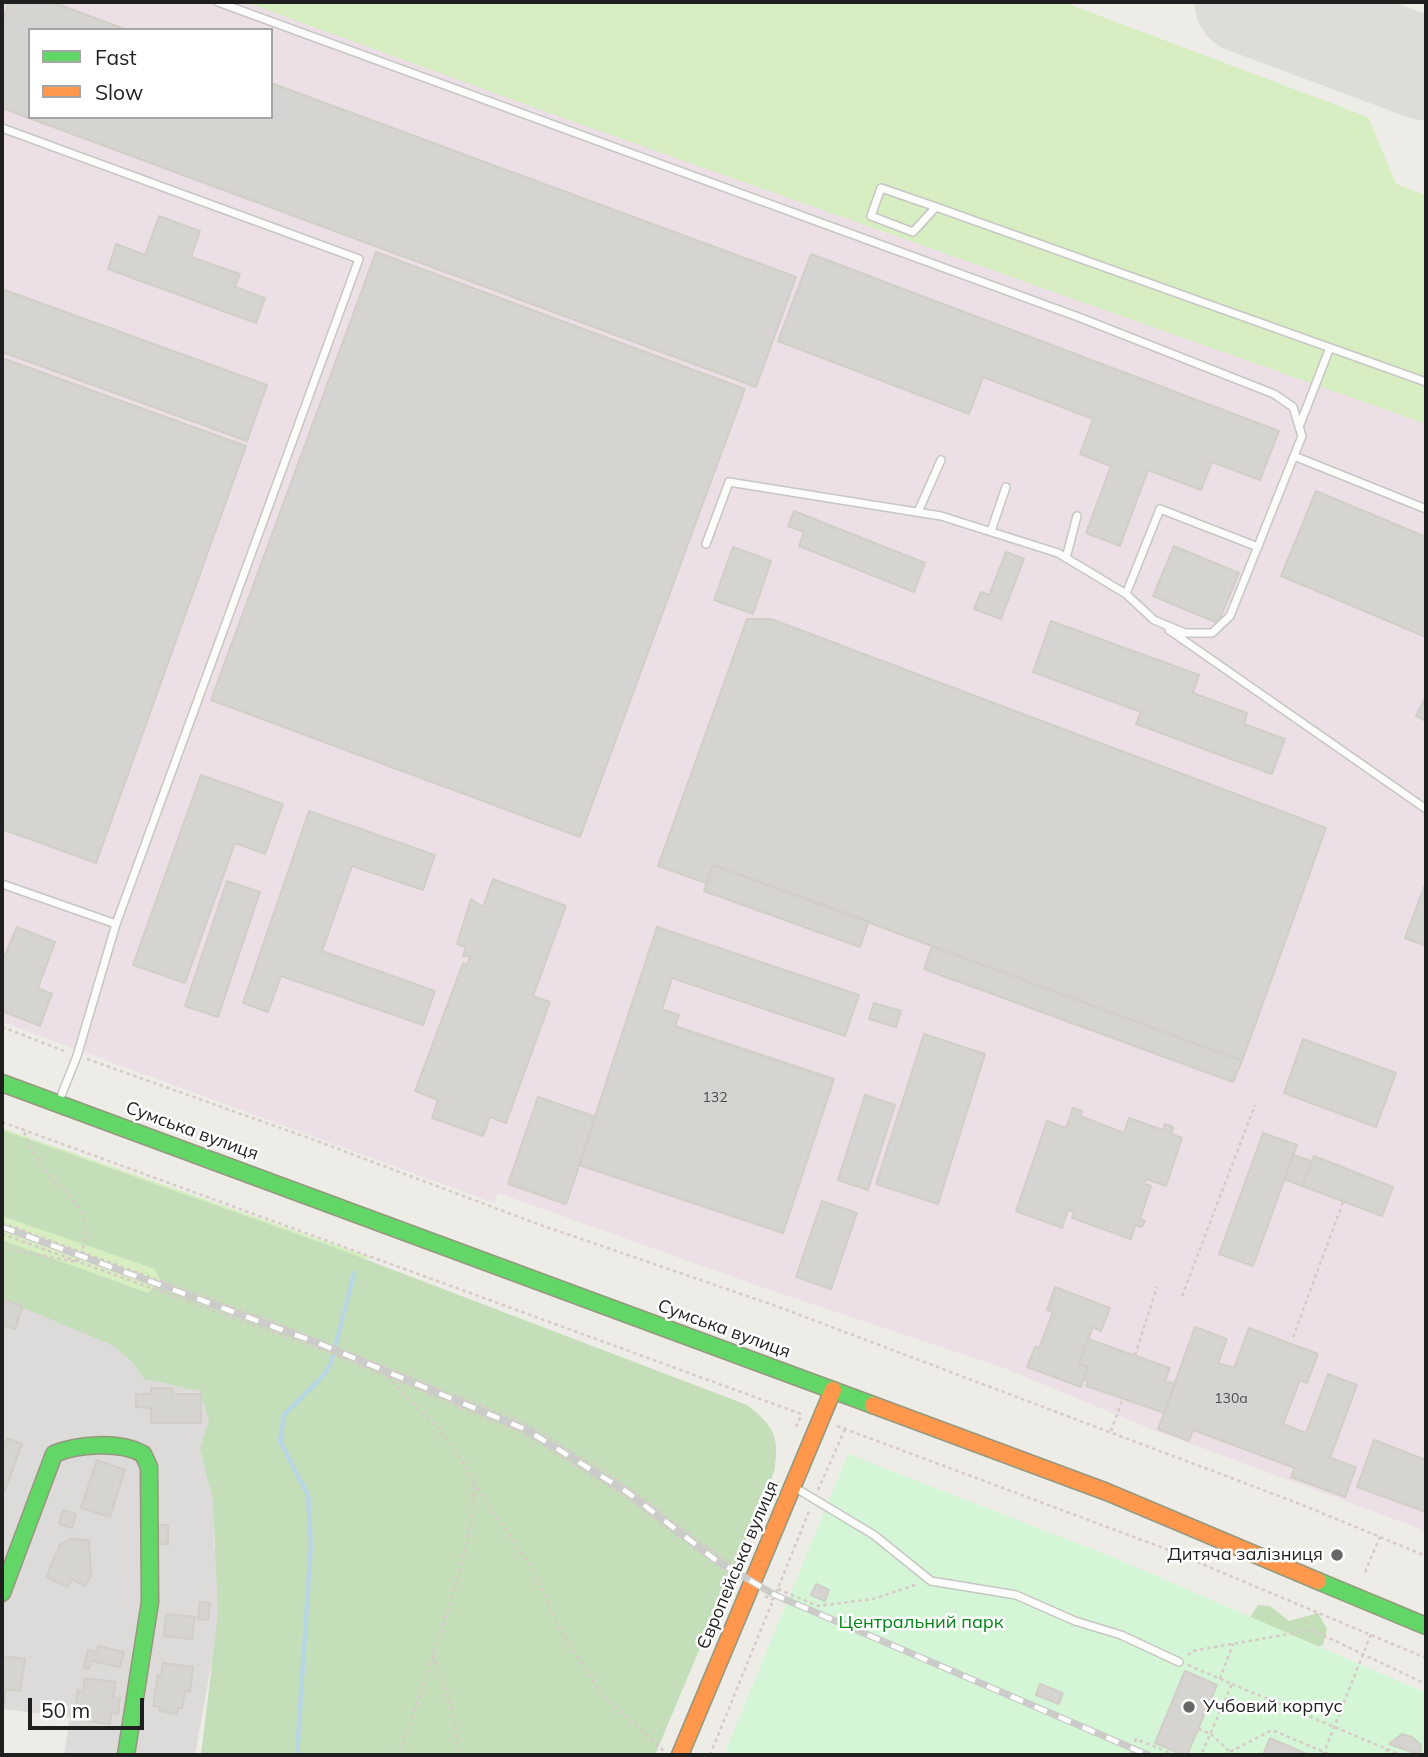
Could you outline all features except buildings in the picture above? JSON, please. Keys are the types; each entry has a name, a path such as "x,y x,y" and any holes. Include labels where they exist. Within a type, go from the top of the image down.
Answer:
{"main road":[{"name":"Сумська вулиця","path":"2,1083 1107,1492 1426,1626"},
{"name":"Європейська вулиця","path":"680,1755 833,1390"},
{"path":"2,1594 54,1454 72,1447 136,1450 145,1456 149,1467 150,1602 126,1755"}],"lane":[{"path":"218,2 1094,323 1274,394 1293,407 1302,436 1230,616 1212,633 1185,633 1154,620"},
{"path":"2,128 359,259 116,924 77,1056 59,1102"},
{"path":"936,207 913,232 871,216 881,188 936,207 1329,350 1426,382"},
{"path":"1299,427 1329,350"},
{"path":"1294,456 1426,509"},
{"path":"918,512 941,460"},
{"path":"706,544 729,482 918,512 991,531 1066,558 1126,594 1154,620 1426,809"},
{"path":"991,531 1006,487"},
{"path":"1126,594 1160,509 1258,547"},
{"path":"1066,558 1077,516"},
{"path":"2,884 116,924"},
{"path":"792,1486 874,1535 931,1581 1016,1595 1075,1621 1121,1635 1179,1662"}],"path":[{"path":"2,1027 535,1223 776,1306 1380,1536 1426,1556"},
{"path":"1182,1296 1255,1105"},
{"path":"2,1122 845,1429 1166,1549 1426,1658"},
{"path":"22,1128 44,1171 82,1211 88,1228 87,1241 77,1262"},
{"path":"1293,1337 1343,1202"},
{"path":"2,1223 346,1350 527,1424 615,1478 739,1567"},
{"path":"2,1234 344,1358 538,1441 623,1495 734,1577"},
{"path":"2,1248 77,1262"},
{"path":"1135,1355 1157,1287"},
{"path":"385,1375 447,1440 532,1569 559,1629 601,1694 669,1755"},
{"path":"1110,1433 1123,1398"},
{"path":"710,1755 845,1429"},
{"path":"398,1755 433,1654 472,1520 473,1481"},
{"path":"1365,1572 1380,1536"},
{"path":"778,1589 818,1606 873,1599 931,1581"},
{"path":"1401,1755 1179,1662 1192,1651 1312,1630 1426,1684"},
{"path":"1324,1754 1371,1634"},
{"path":"1220,1679 1233,1644"},
{"path":"433,1654 453,1712 459,1755"},
{"path":"1201,1755 1233,1684"},
{"path":"1198,1728 1211,1734 1233,1754"},
{"path":"1224,1755 1233,1754 1272,1730 1331,1755"},
{"path":"1130,1755 1136,1739 1175,1755"},
{"path":"1384,1755 1386,1749"},
{"path":"1386,1749 1390,1755"}],"shaded area":[{"path":"2,2 278,2 1426,347 1426,1531 1151,1429 1004,1368 784,1295 498,1193 494,1203 2,1022"},
{"path":"2,1293 221,1386 214,1547 226,1552 221,1668 211,1666 195,1755 64,1755 70,1717 2,1709"}],"green space":[{"path":"245,2 1063,2 1368,117 1396,184 1426,195 1426,424 563,118"},
{"path":"2,1128 373,1258 156,1269 160,1280 148,1294 2,1241"},
{"path":"2,1130 328,1245 747,1405 764,1420 775,1442 774,1472 655,1755 201,1755 218,1614 213,1501 200,1449 209,1421 200,1390 145,1380 132,1362 112,1345 2,1299 2,1240 148,1293 160,1280 155,1269 2,1216"},
{"name":"Центральний парк","path":"848,1454 1115,1558 1426,1693 1426,1755 724,1755"},
{"path":"1258,1605 1270,1606 1289,1621 1318,1613 1327,1629 1323,1645 1302,1652 1245,1625"}],"waterway":[{"path":"297,1755 311,1544 308,1495 280,1441 284,1415 324,1375 331,1363 354,1273"}],"runway":[{"path":"1246,2 1426,69"}],"railway":[{"path":"2,1227 318,1343 527,1430 627,1492 717,1561 775,1595 1148,1755"}],"traffic: fast":[{"path":"2,1083 873,1405"},
{"path":"2,1593 54,1454 98,1445 123,1447 143,1454 149,1467 150,1602 126,1755"},
{"path":"1318,1581 1426,1626"}],"traffic: slow":[{"path":"680,1755 833,1390"},
{"path":"873,1405 1107,1492 1318,1581"}],"place":[{"name":"Дитяча залізниця","path":"1337,1555"},
{"name":"Учбовий корпус","path":"1189,1707"}]}
